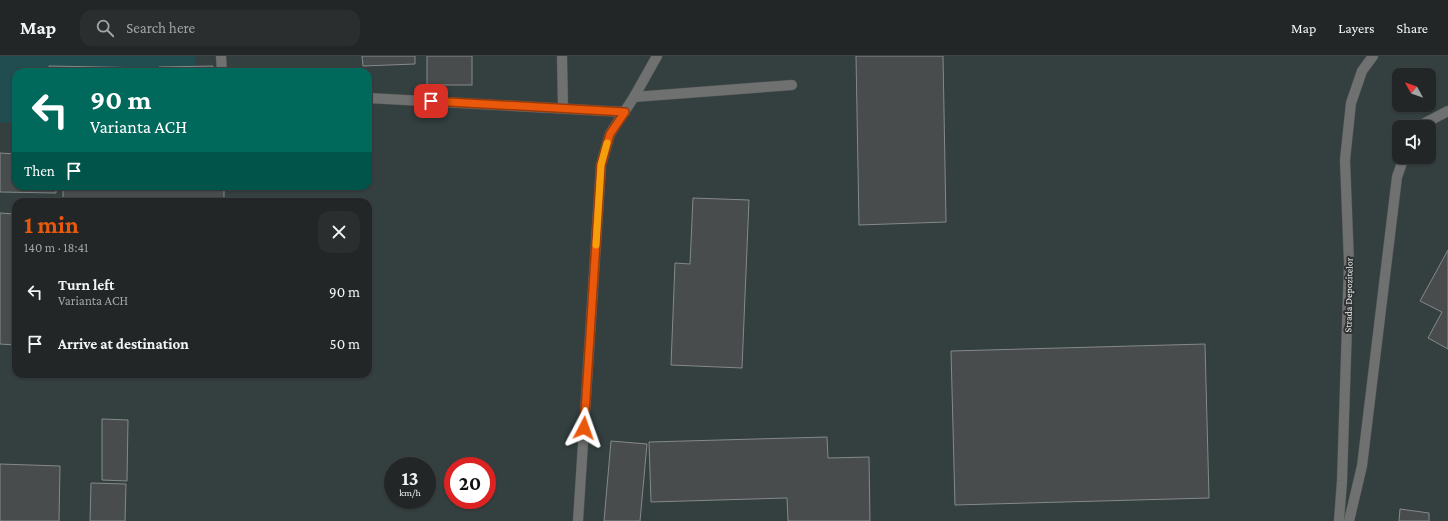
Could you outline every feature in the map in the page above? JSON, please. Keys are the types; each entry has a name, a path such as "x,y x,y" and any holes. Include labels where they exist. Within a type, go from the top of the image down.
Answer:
{"street":[{"path":"221,56 222,68"},
{"path":"562,56 564,108"},
{"path":"578,521 601,165 610,134 625,112 657,56"},
{"name":"Strada Depozitelor","path":"1362,56 1362,72"},
{"name":"Strada Depozitelor","path":"1339,521 1342,482 1349,263 1345,160 1351,103 1362,72 1373,56"},
{"path":"634,96 792,84"},
{"path":"372,98 625,112"},
{"path":"1431,120 1448,111"},
{"path":"1349,521 1362,466 1397,177 1402,164"}],"shaded area":[{"path":"0,56 195,56 195,68 12,68 12,122 0,123"},
{"path":"195,56 1448,56 1448,521 0,521 0,123 12,122 12,190 372,190 372,68 195,68"}],"building":[{"path":"362,56 415,56 415,64 363,66"},
{"path":"427,56 472,56 472,85 427,85"},
{"path":"856,56 943,56 946,222 859,225"},
{"path":"49,66 152,68 49,68"},
{"path":"213,66 213,68 159,68"},
{"path":"0,153 12,154 12,190 56,190 56,193 0,192"},
{"path":"63,190 224,190 224,198 63,198"},
{"path":"693,198 749,200 742,368 671,365 675,263 690,264"},
{"path":"0,213 12,214 12,345 0,344"},
{"path":"1448,250 1448,349 1428,338 1442,312 1420,301"},
{"path":"1205,344 1209,498 955,505 951,351"},
{"path":"102,419 128,420 127,481 102,480"},
{"path":"827,437 828,458 869,457 870,521 788,521 787,498 651,502 649,442"},
{"path":"611,441 647,444 640,521 604,521"},
{"path":"0,464 60,466 59,521 0,521"},
{"path":"91,483 126,484 125,521 90,521"},
{"path":"1400,509 1429,513 1429,521 1399,521"}],"slow traffic":[{"path":"596,245 601,165 607,143"}],"route":[{"path":"431,101 625,112 610,134 601,165 584,428"}]}
